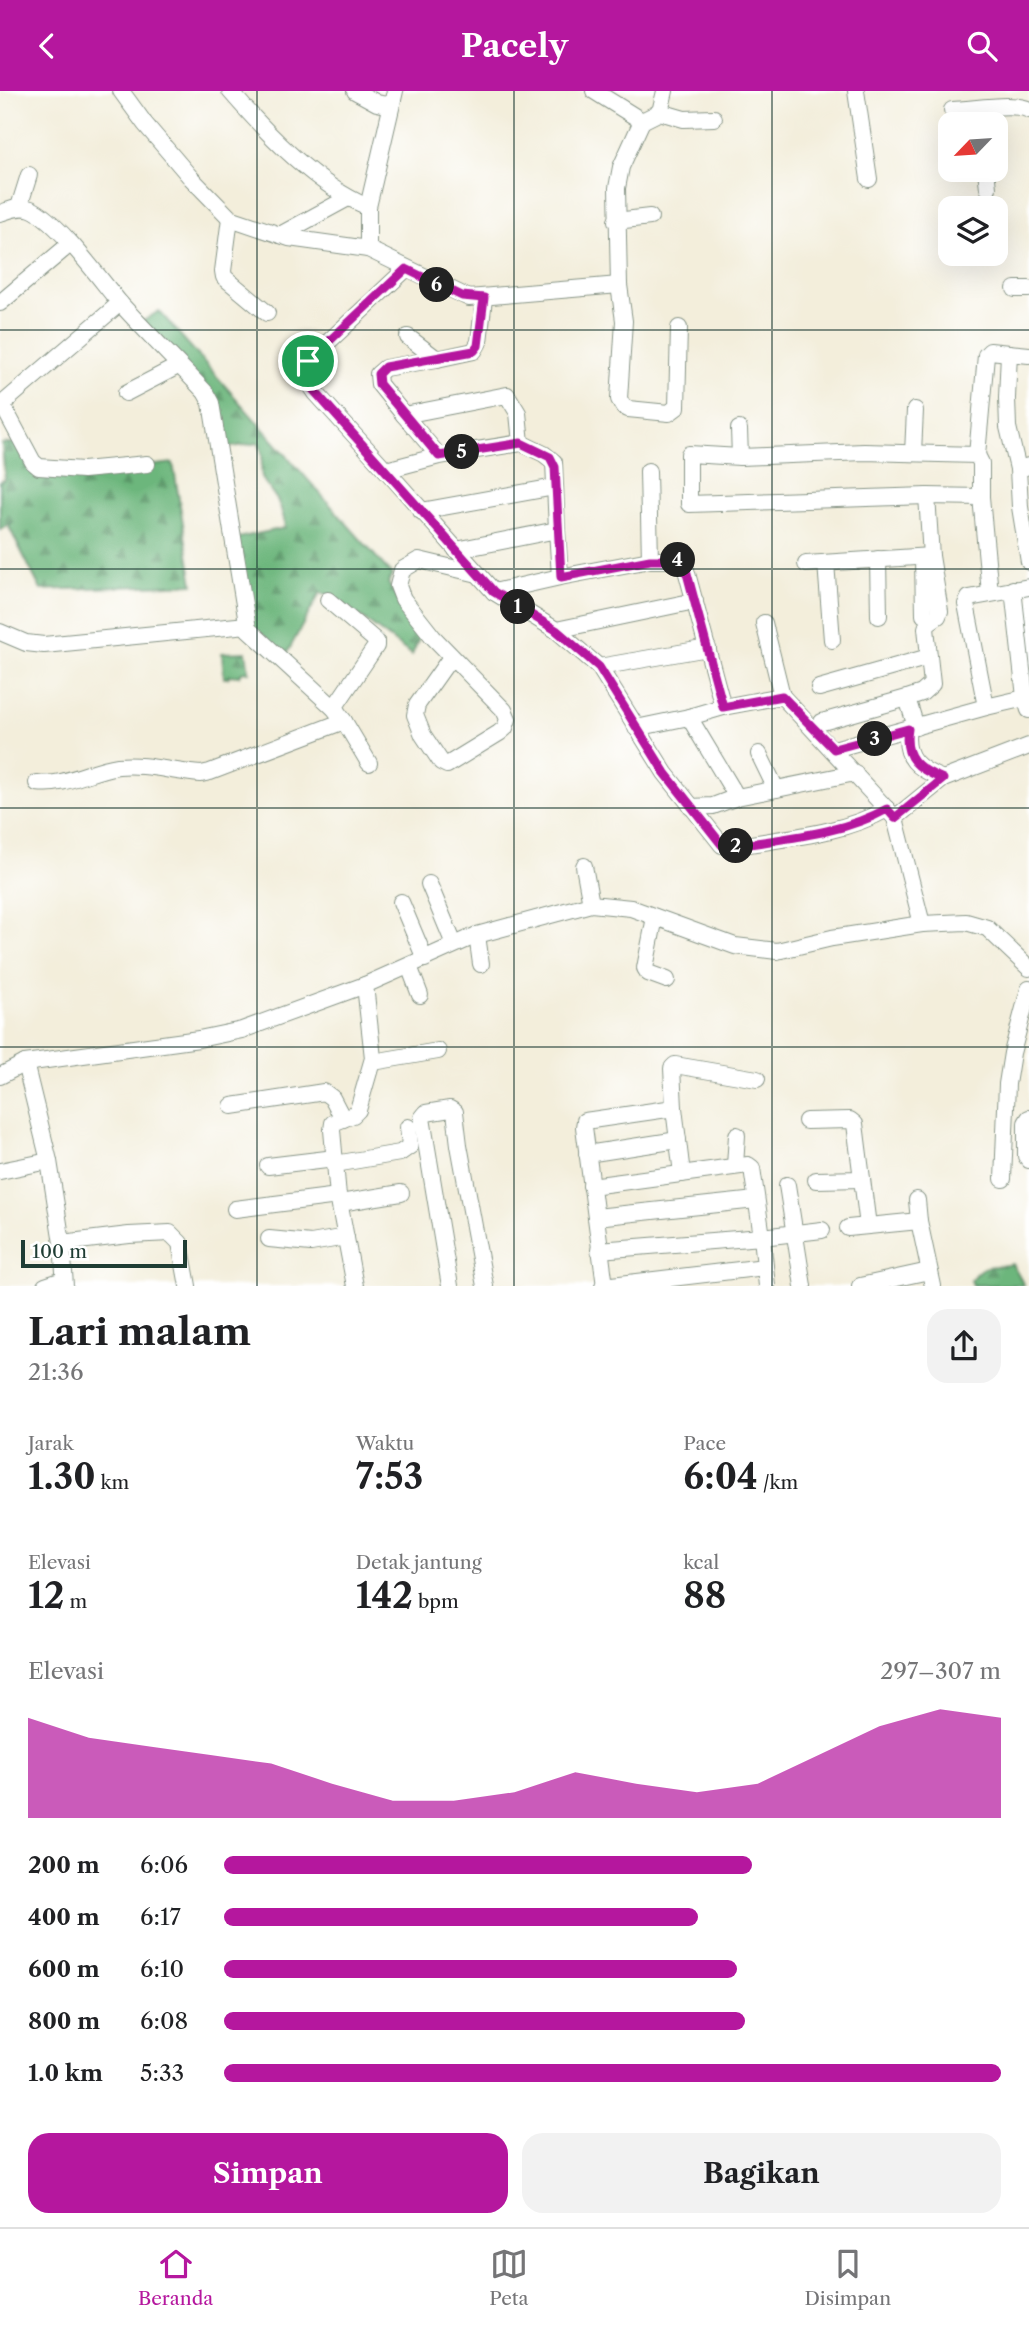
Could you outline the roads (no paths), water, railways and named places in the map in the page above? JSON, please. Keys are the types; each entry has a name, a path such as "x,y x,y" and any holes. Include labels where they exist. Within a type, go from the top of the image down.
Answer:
{"street":[{"path":"121,91 167,151 230,218 280,235 368,249 462,296 484,298 620,285"},
{"path":"230,91 260,124 311,171 348,198 368,207"},
{"path":"355,91 377,103 393,99 368,207 368,249"},
{"path":"594,91 642,121"},
{"path":"660,112 665,91"},
{"path":"856,91 869,179"},
{"path":"995,112 1014,106 1029,110"},
{"path":"952,110 960,112"},
{"path":"679,328 677,407 669,413 628,409 623,406 619,399 624,321 616,221 618,178 642,121 660,112 684,119 714,118"},
{"path":"19,207 29,175"},
{"path":"987,182 988,188"},
{"path":"280,235 348,198"},
{"path":"0,213 19,207 38,213 71,244 120,303 205,392 211,403 247,625 254,636 339,714 369,763"},
{"path":"616,221 650,216"},
{"path":"230,218 224,277 267,313"},
{"path":"0,303 71,244"},
{"path":"406,269 306,365 306,378 316,393 494,592 556,630 599,667 614,687 665,773 722,845 729,847 830,830 891,814 943,779 1029,746"},
{"path":"439,456 379,384 378,374 381,370 476,349 484,298"},
{"path":"120,303 1,405 33,462 39,467 83,470 147,464"},
{"path":"408,337 437,359"},
{"path":"990,593 981,497 981,463 977,455 986,355 990,351 1029,355"},
{"path":"1009,353 1008,427 1023,467 1028,556"},
{"path":"125,393 178,366"},
{"path":"404,415 507,395 518,413 521,443"},
{"path":"913,453 915,410"},
{"path":"739,429 740,457"},
{"path":"386,470 439,456 521,443 544,454 554,462 561,577"},
{"path":"977,455 864,452 740,457 689,454 689,503 927,496 981,497"},
{"path":"648,471 650,560"},
{"path":"421,511 555,487"},
{"path":"924,615 927,496"},
{"path":"456,550 557,530"},
{"path":"806,564 927,556"},
{"path":"822,722 922,693 932,684 927,625 940,611 927,556"},
{"path":"494,592 650,560 672,559 682,562 723,707"},
{"path":"878,559 879,616"},
{"path":"451,657 417,705 415,715 423,735 441,762 447,765 499,733 508,723 503,710 451,657 403,599 398,586 399,578 402,570 419,560 478,574"},
{"path":"826,563 832,640"},
{"path":"834,749 986,706 1028,701 1021,588 969,598 966,604 986,706"},
{"path":"37,783 61,783 89,772 120,766 201,774 210,772 339,714 376,646 376,641 328,600"},
{"path":"556,630 695,601"},
{"path":"764,623 782,696 834,749 891,814 922,924"},
{"path":"0,632 26,643 44,645 247,625"},
{"path":"599,667 708,648"},
{"path":"819,688 929,657"},
{"path":"636,728 782,696"},
{"path":"907,698 912,728 906,749 912,760 927,773 943,779"},
{"path":"689,717 737,797"},
{"path":"759,754 776,789"},
{"path":"691,807 713,806 737,797 855,773"},
{"path":"584,866 591,904"},
{"path":"429,884 454,944"},
{"path":"401,902 425,959"},
{"path":"0,1076 25,1063 219,1035 290,1013 365,985 477,935 591,904 631,908 735,946 777,951 832,938 922,924 966,922 987,928 1029,968"},
{"path":"655,917 645,968 648,973 667,980"},
{"path":"477,935 481,964"},
{"path":"409,965 420,995"},
{"path":"355,1286 339,1199 332,1126 358,1110 373,1062 365,985"},
{"path":"1003,1179 1007,1084 1012,1053 1029,989"},
{"path":"373,1062 438,1051"},
{"path":"25,1063 49,1161 62,1243 64,1283 45,1286"},
{"path":"682,1174 672,1068 675,1065 757,1079"},
{"path":"232,1106 324,1092 332,1098 343,1119"},
{"path":"674,1108 585,1121 583,1127 604,1285 765,1267"},
{"path":"450,1286 422,1118 426,1114 454,1110 487,1259 485,1286"},
{"path":"1029,1118 1026,1123 1029,1160"},
{"path":"806,1121 853,1121 868,1226"},
{"path":"268,1166 400,1153 410,1146 408,1127"},
{"path":"735,1166 737,1135"},
{"path":"587,1154 678,1140"},
{"path":"428,1148 459,1141"},
{"path":"0,1171 49,1161"},
{"path":"591,1186 748,1165 752,1168 767,1286"},
{"path":"816,1180 862,1179"},
{"path":"787,1185 803,1286"},
{"path":"235,1209 401,1193"},
{"path":"596,1217 756,1200"},
{"path":"860,1286 931,1278 917,1200"},
{"path":"848,1228 919,1221"},
{"path":"599,1250 822,1230"},
{"path":"62,1243 170,1233 180,1243 187,1286"},
{"path":"269,1239 311,1243 346,1237"}]}
